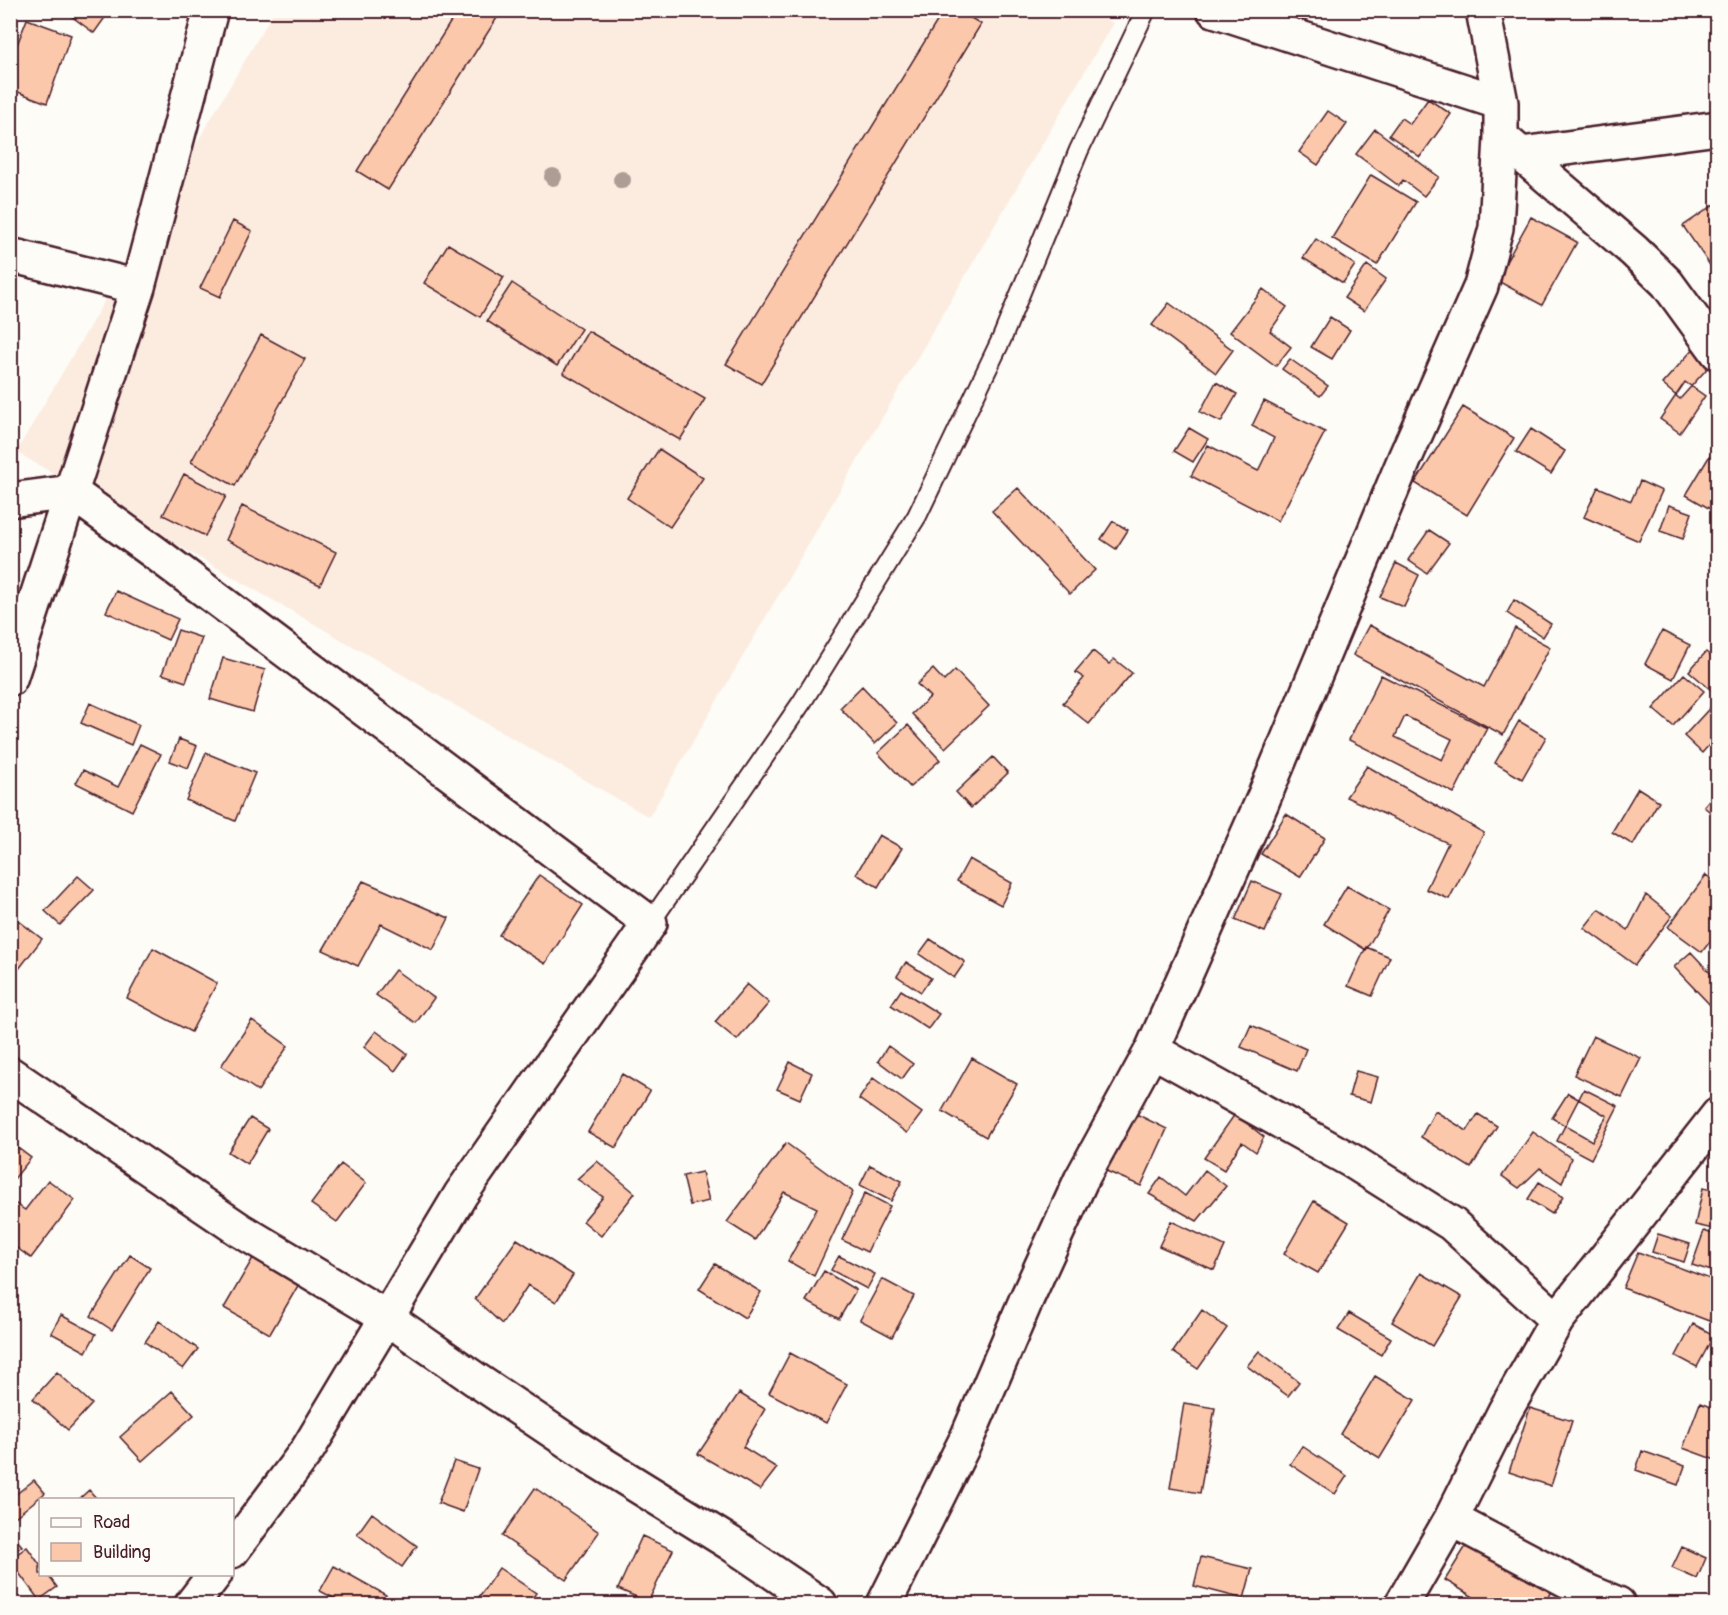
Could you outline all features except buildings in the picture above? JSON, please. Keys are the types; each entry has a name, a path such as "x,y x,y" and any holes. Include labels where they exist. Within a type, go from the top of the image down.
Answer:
{"street":[{"path":"10,679 138,287 211,10"},
{"path":"1214,10 1501,103"},
{"path":"884,1605 967,1438 1027,1298 1082,1180 1152,1050 1262,802 1405,458 1481,286 1496,228 1511,146 1484,10"},
{"path":"1511,146 1718,128"},
{"path":"1511,146 1634,251 1667,283 1718,353"},
{"path":"10,255 138,287"},
{"path":"10,500 71,492 650,923 461,1194 308,1449 234,1548"},
{"path":"1152,1050 1352,1161 1452,1224 1557,1320"},
{"path":"10,1074 240,1230 386,1317 596,1460 730,1543 820,1605"},
{"path":"1401,1605 1451,1519 1505,1410 1557,1320 1718,1115"},
{"path":"1451,1519 1618,1605"},
{"path":"192,1605 214,1576"}],"lane":[{"path":"650,923 802,702 917,516 1002,338 1079,150 1146,10"}],"shaded area":[{"path":"1092,10 1113,23 649,817 16,452 274,11"}]}
